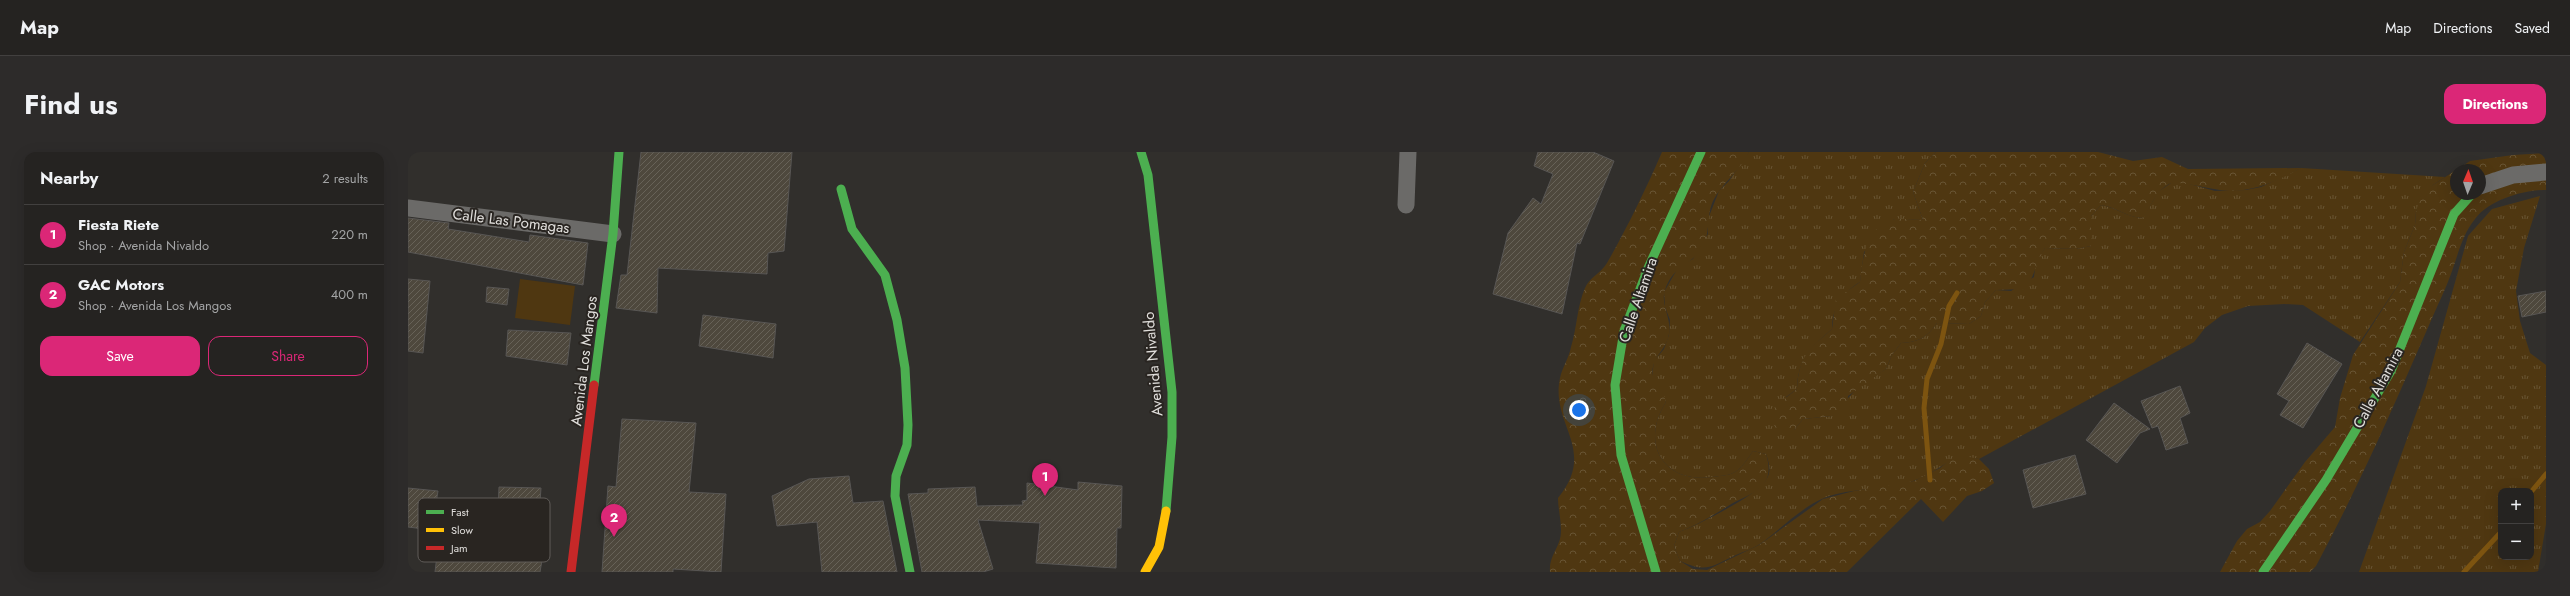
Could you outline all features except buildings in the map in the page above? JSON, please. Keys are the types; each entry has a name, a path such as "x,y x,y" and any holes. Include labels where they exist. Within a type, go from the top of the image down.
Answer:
{"street":[{"name":"Avenida Los Mangos","path":"571,572 614,234 619,152"},
{"name":"Avenida Nivaldo","path":"1141,152 1148,175 1172,400 1172,437 1164,528 1160,547 1146,572"},
{"path":"1406,205 1408,152"},
{"name":"Calle Altamira","path":"1656,572 1622,455 1615,385 1624,331 1648,268 1701,152"},
{"path":"2486,184 2513,175 2546,172"},
{"path":"841,189 852,229 885,275 892,295 897,320 905,368 908,425 907,445 896,476 895,496 910,572"},
{"name":"Calle Altamira","path":"2264,572 2326,480 2391,371 2454,214 2467,200"},
{"name":"Calle Las Pomagas","path":"408,208 614,234"}],"green space":[{"path":"1662,152 1749,152 1741,165 1721,188 1713,201 1707,236 1702,248 1698,254 1673,275 1665,290 1664,300 1669,323 1669,334 1665,345 1654,363 1652,373 1661,388 1666,402 1658,417 1655,432 1656,445 1660,457 1669,467 1680,474 1695,477 1712,477 1733,473 1742,467 1753,451 1766,454 1769,466 1768,475 1760,488 1704,520 1679,532 1674,546 1680,561 1693,569 1707,570 1759,545 1823,499 1854,491 1914,481 1940,468 1951,459 1965,456 1979,459 1989,469 1994,483 1982,491 1967,496 1943,522 1921,499 1847,572 1550,572 1551,560 1559,542 1561,532 1558,498 1569,481 1574,465 1574,451 1561,410 1559,395 1560,378 1575,332 1580,302 1587,284 1602,270 1622,236"},
{"path":"1749,152 1936,152 1925,163 1913,192 1923,220 1894,219 1864,252 1860,282 1843,296 1834,314 1832,329 1817,342 1803,362 1797,389 1786,397 1794,430 1803,419 1832,416 1859,386 1886,369 1892,355 1901,343 1922,338 1930,332 1937,323 1969,324 1981,316 1985,302 1996,290 2011,291 2034,277 2036,261 2045,248 2076,249 2091,246 2091,216 2101,205 2132,216 2143,218 2158,192 2171,183 2186,183 2215,191 2246,190 2261,187 2301,168 2445,177 2433,185 2416,211 2415,225 2404,252 2400,282 2360,342 2303,305 2284,304 2248,306 2222,315 2205,328 2194,342 1979,459 1968,458 1951,461 1923,477 1902,484 1846,492 1824,498 1798,513 1757,546 1718,564 1707,567 1695,567 1680,561 1674,546 1679,532 1726,509 1751,494 1761,486 1768,477 1768,461 1766,454 1753,451 1744,464 1736,471 1728,475 1712,477 1695,477 1680,474 1669,467 1660,457 1656,445 1655,432 1658,417 1666,402 1652,376 1654,361 1664,349 1669,335 1670,320 1665,307 1664,292 1679,266 1693,259 1708,234 1708,219 1719,191 1729,181"},
{"path":"1936,152 2098,152 2133,161 2162,157 2188,169 2301,168 2285,177 2267,184 2239,191 2224,191 2180,183 2169,184 2157,194 2144,218 2132,216 2101,205 2091,216 2091,246 2076,249 2045,248 2025,289 1996,290 1985,302 1981,316 1969,324 1937,323 1930,332 1922,338 1901,343 1892,355 1886,369 1848,396 1847,411 1832,416 1803,419 1794,430 1779,434 1772,421 1775,406 1797,389 1800,369 1806,354 1832,329 1836,299 1860,282 1862,263 1872,235 1886,222 1895,219 1923,220 1913,192 1925,163"},
{"path":"2546,153 2546,190 2537,190 2517,194 2498,201 2481,212 2471,225 2461,245 2445,290 2363,473 2316,566 2310,572 2220,572 2237,541 2247,529 2260,522 2270,511 2305,462 2335,427 2340,398 2353,355 2400,282 2404,252 2415,225 2416,211 2421,196 2433,185 2450,174 2450,200 2486,200 2486,164 2465,164 2470,161 2513,155"},
{"path":"2540,196 2524,248 2516,291 2520,321 2530,353 2546,365 2546,524 2538,572 2359,572 2426,386 2468,236 2492,209"},
{"path":"520,279 575,286 570,325 515,318"}],"waterway":[{"path":"1930,480 1924,408 1927,379 1941,344 1949,306 1957,293"},
{"path":"2534,488 2546,474"},
{"path":"2464,572 2498,535"}],"traffic: fast":[{"path":"594,385 613,234 619,152"},
{"path":"1141,152 1148,175 1172,392 1172,437 1166,511"},
{"path":"1656,572 1621,455 1615,385 1624,331 1648,268 1701,152"},
{"path":"841,189 852,229 885,275 897,320 905,368 908,425 907,445 896,476 895,496 910,572"},
{"path":"2263,572 2326,480 2391,371 2454,214 2467,200"}],"traffic: slow":[{"path":"1145,572 1159,547 1166,511"}],"traffic: jam":[{"path":"571,572 594,385"}],"place":[{"name":"Fiesta Riete","path":"1045,496"},
{"name":"GAC Motors","path":"614,537"}]}
